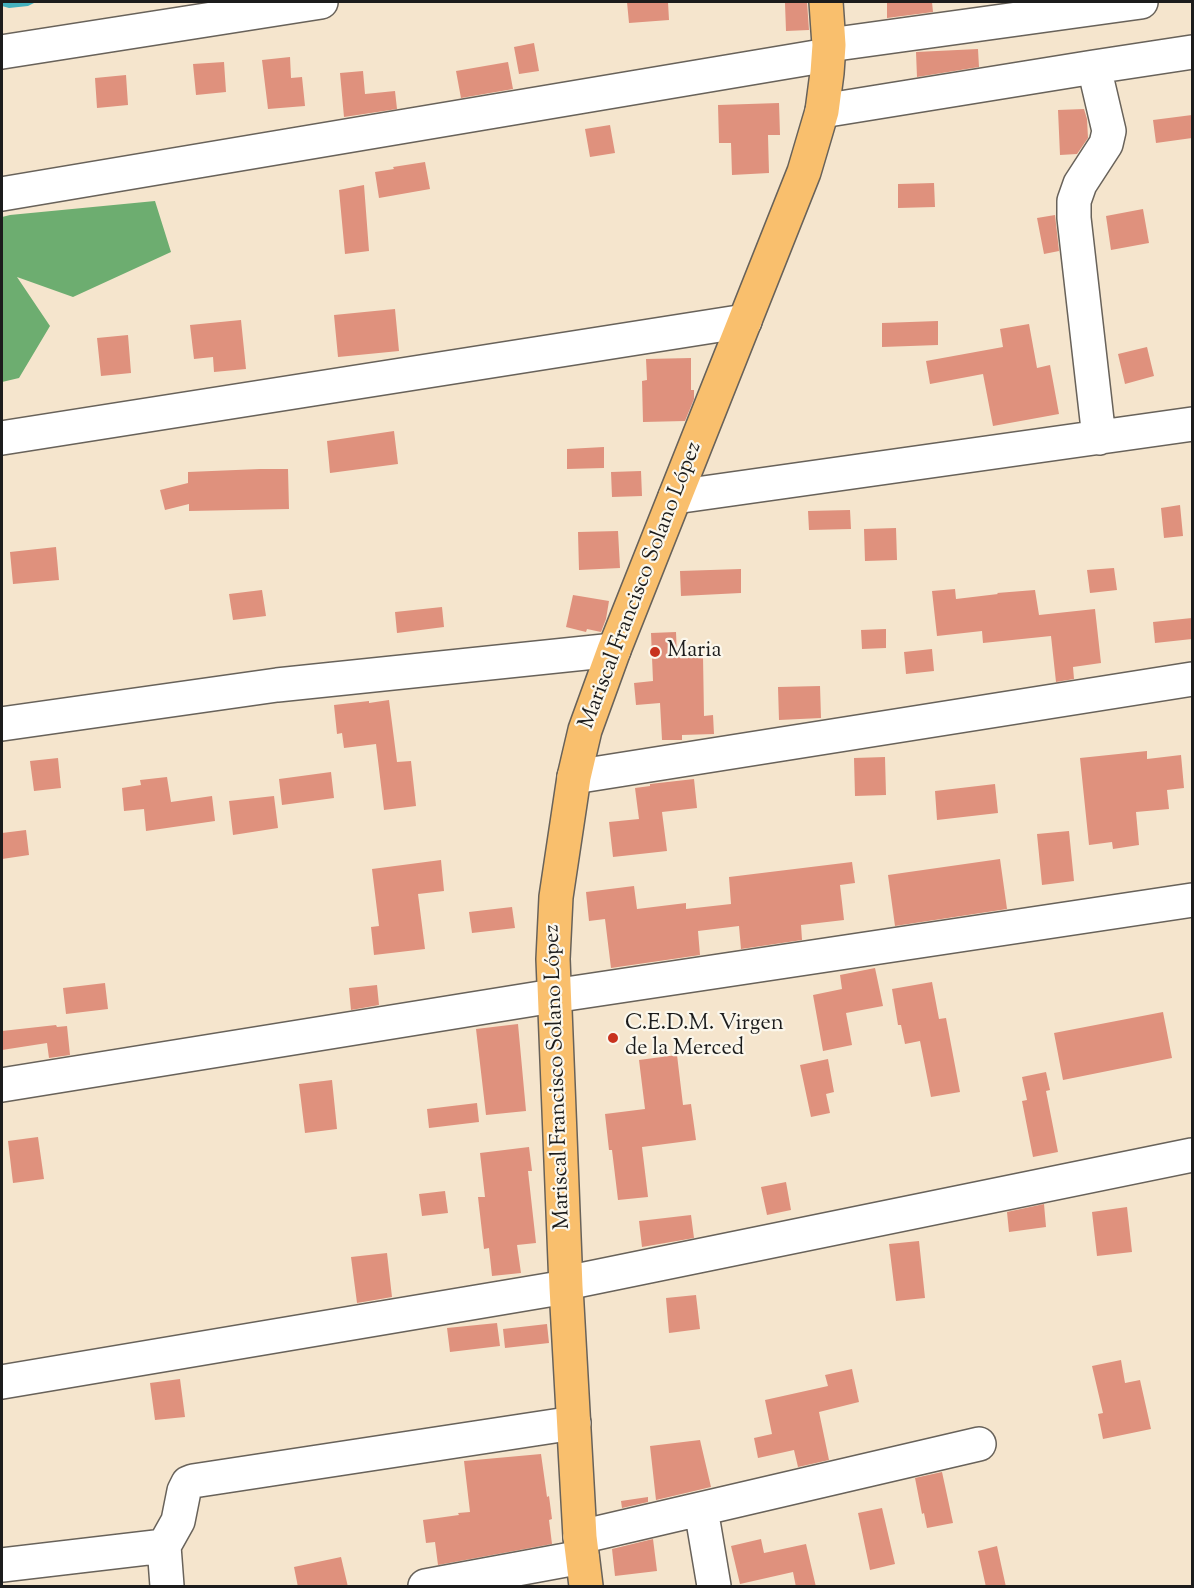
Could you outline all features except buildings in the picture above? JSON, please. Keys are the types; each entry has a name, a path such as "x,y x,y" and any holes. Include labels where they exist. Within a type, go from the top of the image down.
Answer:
{"main road":[{"name":"Mariscal Francisco Solano López","path":"583,1560 566,1285 552,959 556,897 574,777 585,730 614,650 804,172 822,111 827,73 826,2"}],"street":[{"path":"2,52 321,2"},
{"path":"2,194 828,50 1141,2"},
{"path":"822,111 1192,52"},
{"path":"1094,67 1109,132 1106,144 1080,184 1074,201 1074,218 1099,438"},
{"path":"2,438 745,321"},
{"path":"675,497 1192,424"},
{"path":"2,724 277,685 614,650"},
{"path":"574,777 1192,679"},
{"path":"2,1085 553,996 1192,900"},
{"path":"2,1382 566,1285 1192,1155"},
{"path":"167,1587 164,1546 178,1521 184,1491 188,1483 574,1424"},
{"path":"425,1587 583,1560 700,1509 979,1444"},
{"path":"700,1509 714,1587"},
{"path":"2,1565 164,1546"}],"green space":[{"path":"155,201 171,252 73,297 17,277 50,326 19,378 2,382 2,217"}],"water":[{"path":"2,2 36,2 28,6 9,8 2,6"}],"place":[{"name":"Maria","path":"655,652"},
{"name":"C.E.D.M. Virgen de la Merced","path":"613,1038"}]}
